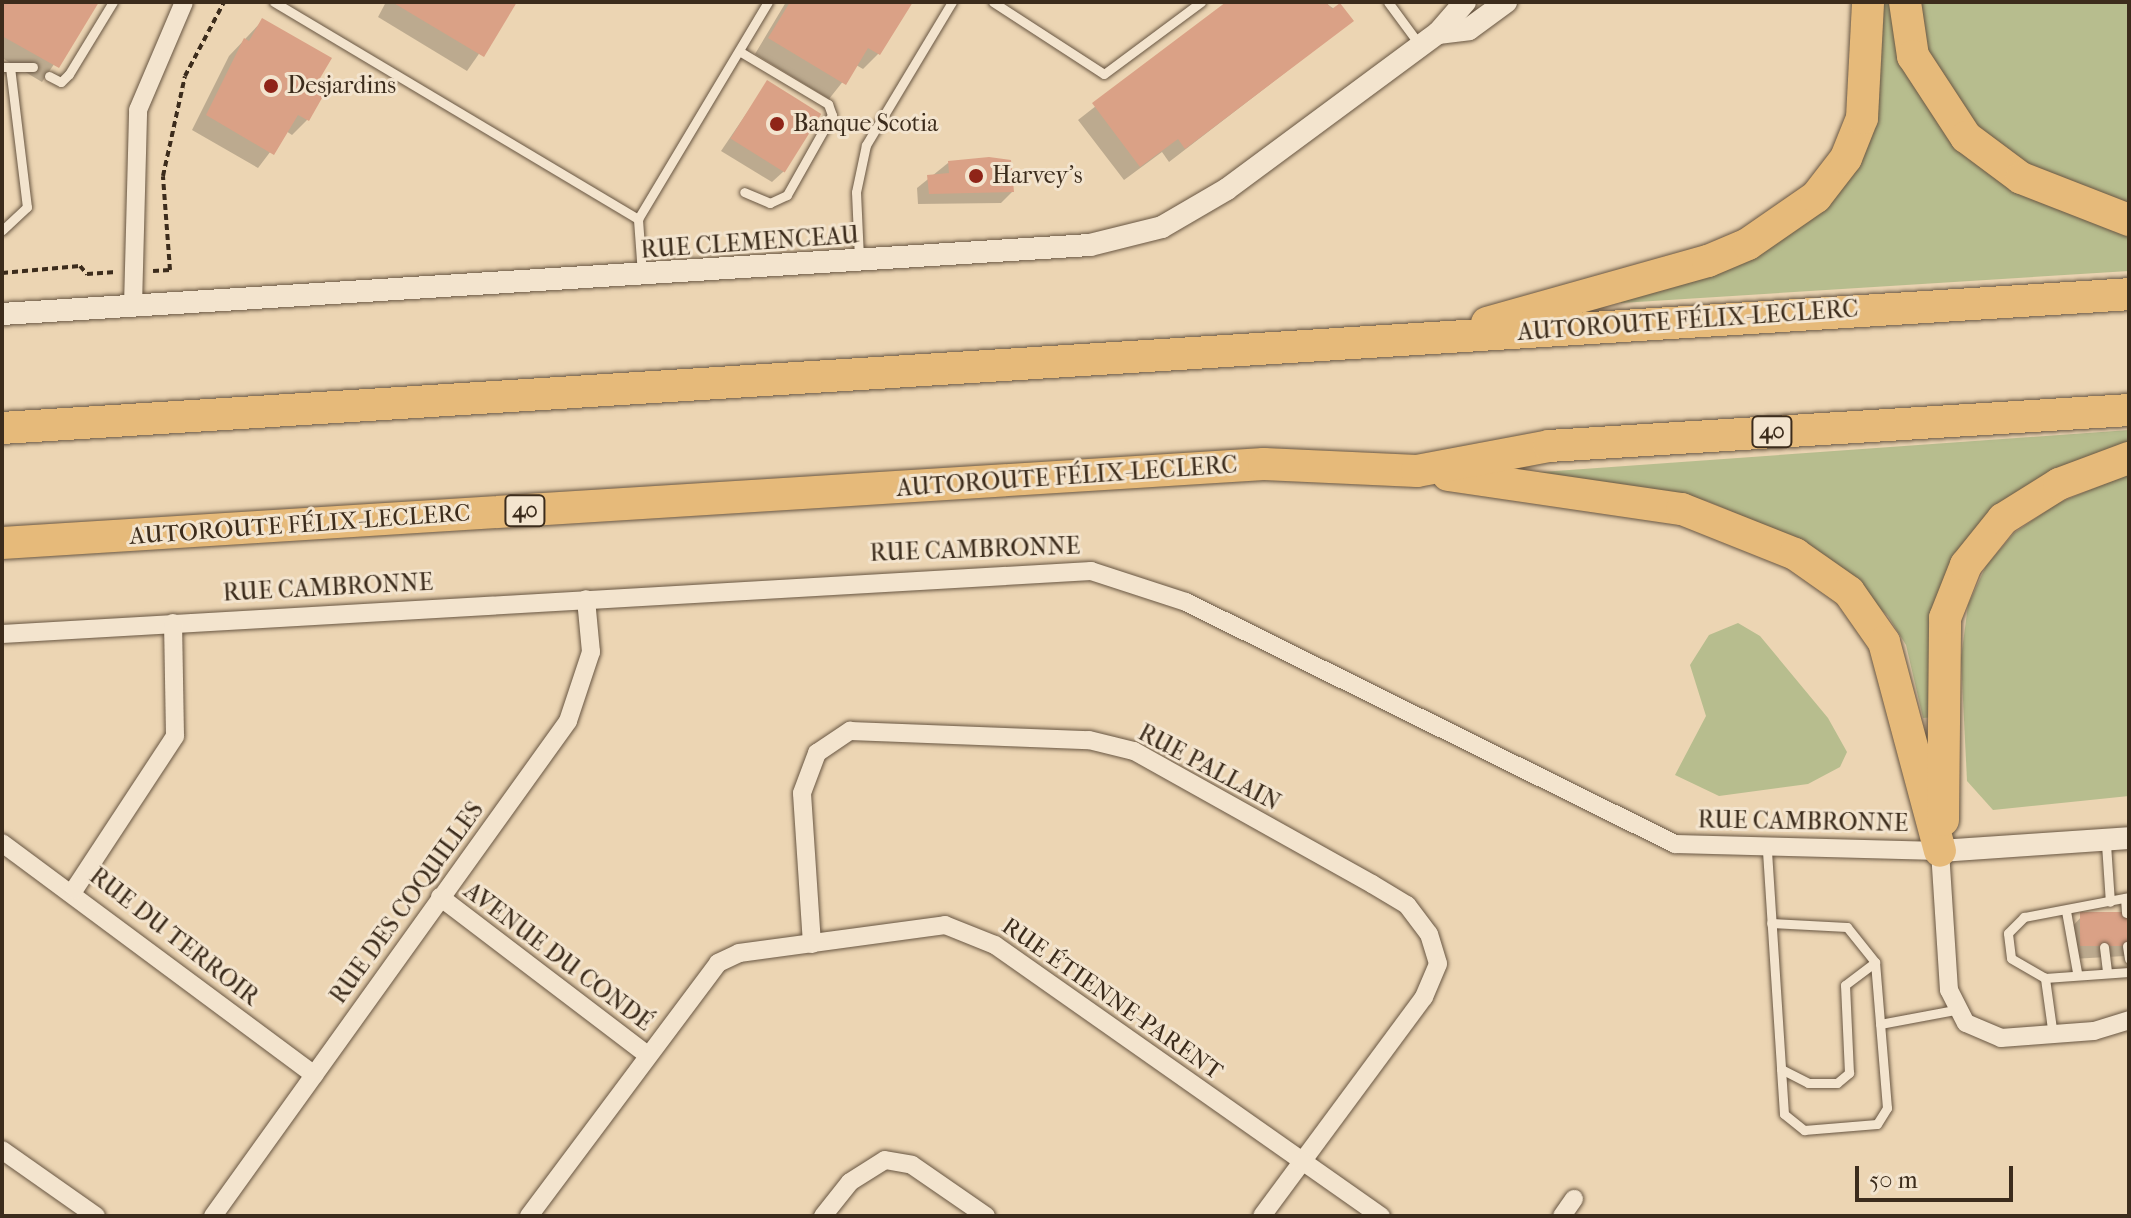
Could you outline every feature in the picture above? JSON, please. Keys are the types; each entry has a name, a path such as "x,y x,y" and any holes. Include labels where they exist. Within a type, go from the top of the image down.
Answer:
{"highway":[{"path":"1447,336 1708,261 1748,244 1816,197 1846,158 1862,118 1868,2"},
{"path":"1905,2 1913,56 1966,137 2021,178 2129,220"},
{"name":"AUTOROUTE FÉLIX-LECLERC","path":"2,428 2129,294"},
{"name":"AUTOROUTE FÉLIX-LECLERC","path":"2,543 1264,464 1417,471 1549,446 2129,410"},
{"path":"1940,851 1945,618 1966,565 2003,519 2059,484 2129,458"},
{"path":"1417,471 1682,509 1795,554 1849,592 1884,642 1940,851"}],"street":[{"path":"133,306 138,110 184,2"},
{"name":"RUE CLEMENCEAU","path":"2,314 1090,245 1162,227 1227,189 1430,40 1465,2"},
{"name":"RUE CLEMENCEAU","path":"1430,40 1469,29 1506,2"},
{"name":"RUE CAMBRONNE","path":"2,634 1091,571 1201,609 1627,825 1675,844 1767,851 1940,851 2106,844 2129,838"},
{"name":"RUE DES COQUILLES","path":"213,1216 568,721 586,685 586,599"},
{"path":"74,890 175,736 173,623"},
{"name":"RUE PALLAIN","path":"812,944 802,793 808,769 829,741 850,731 1089,740 1134,751 1396,898 1429,934 1438,964 1424,997 1262,1216"},
{"name":"RUE DU TERROIR","path":"2,843 74,890 314,1075"},
{"path":"1940,851 1955,1010 1981,1033 2053,1036 2129,1020"},
{"name":"AVENUE DU CONDÉ","path":"440,897 646,1054"},
{"name":"RUE ÉTIENNE-PARENT","path":"529,1216 646,1054 718,963 739,953 945,925 969,931 1381,1216"},
{"path":"2,1150 96,1216"},
{"path":"823,1216 850,1182 885,1160 912,1165 986,1216"},
{"path":"1562,1216 1574,1199"}],"lane":[{"path":"49,76 61,82 69,74 113,2"},
{"path":"274,2 638,219"},
{"path":"642,275 638,219 768,2"},
{"path":"859,262 856,192 866,145 952,2"},
{"path":"993,2 1104,74 1201,2"},
{"path":"1388,2 1430,40"},
{"path":"739,51 828,104 832,115 787,195 770,203 744,192"},
{"path":"2,230 27,207 6,67 33,67"},
{"path":"2103,907 2106,844"},
{"path":"1767,851 1771,923 1784,1114 1793,1125 1804,1130 1877,1124 1887,1108 1875,962 1847,927 1771,923"},
{"path":"2126,913 2127,897 2103,907 2024,917 2008,933 2011,958 2045,978 2077,972 2129,972"},
{"path":"2066,911 2077,972"},
{"path":"2127,946 2129,959"},
{"path":"2104,947 2107,972"},
{"path":"1781,1069 1808,1083 1837,1083 1849,1073 1845,985 1875,962"},
{"path":"2045,978 2053,1036"},
{"path":"1880,1024 1955,1010"}],"path":[{"path":"2,273 80,266 87,274 170,270 168,143 189,66 224,2"}],"green space":[{"path":"1877,2 1890,2 1906,74 1947,136 2129,230 2129,271 1621,303 1620,297 1729,266 1875,121"},
{"path":"1918,2 2129,2 2129,204 2028,166 1989,140 1953,105 1923,52"},
{"path":"2129,430 2129,445 1989,517 1935,717 1923,718 1906,645 1888,616 1810,545 1707,501 1527,473"},
{"path":"2129,474 2129,796 1993,810 1967,781 1961,658 1968,605 1986,566 2014,533 2058,503"},
{"path":"1738,623 1760,636 1828,718 1847,752 1840,767 1808,784 1719,796 1675,775 1706,716 1690,665 1709,635"}],"building":[{"path":"2,2 99,2 59,68 2,36"},
{"path":"392,2 517,2 484,57"},
{"path":"790,2 913,2 880,55 868,48 846,85 768,38"},
{"path":"1226,2 1326,2 1332,9 1340,3 1354,21 1185,149 1178,139 1140,167 1092,103"},
{"path":"262,18 332,58 316,85 326,91 309,121 298,115 274,155 206,115 244,38 249,41"},
{"path":"767,80 821,114 785,172 730,139"},
{"path":"989,157 1011,160 1014,192 929,194 927,175 949,173 948,161"},
{"path":"2080,912 2129,912 2129,946 2080,946"}],"place":[{"name":"Desjardins","path":"271,86"},
{"name":"Banque Scotia","path":"777,124"},
{"name":"Harvey's","path":"976,176"}]}
